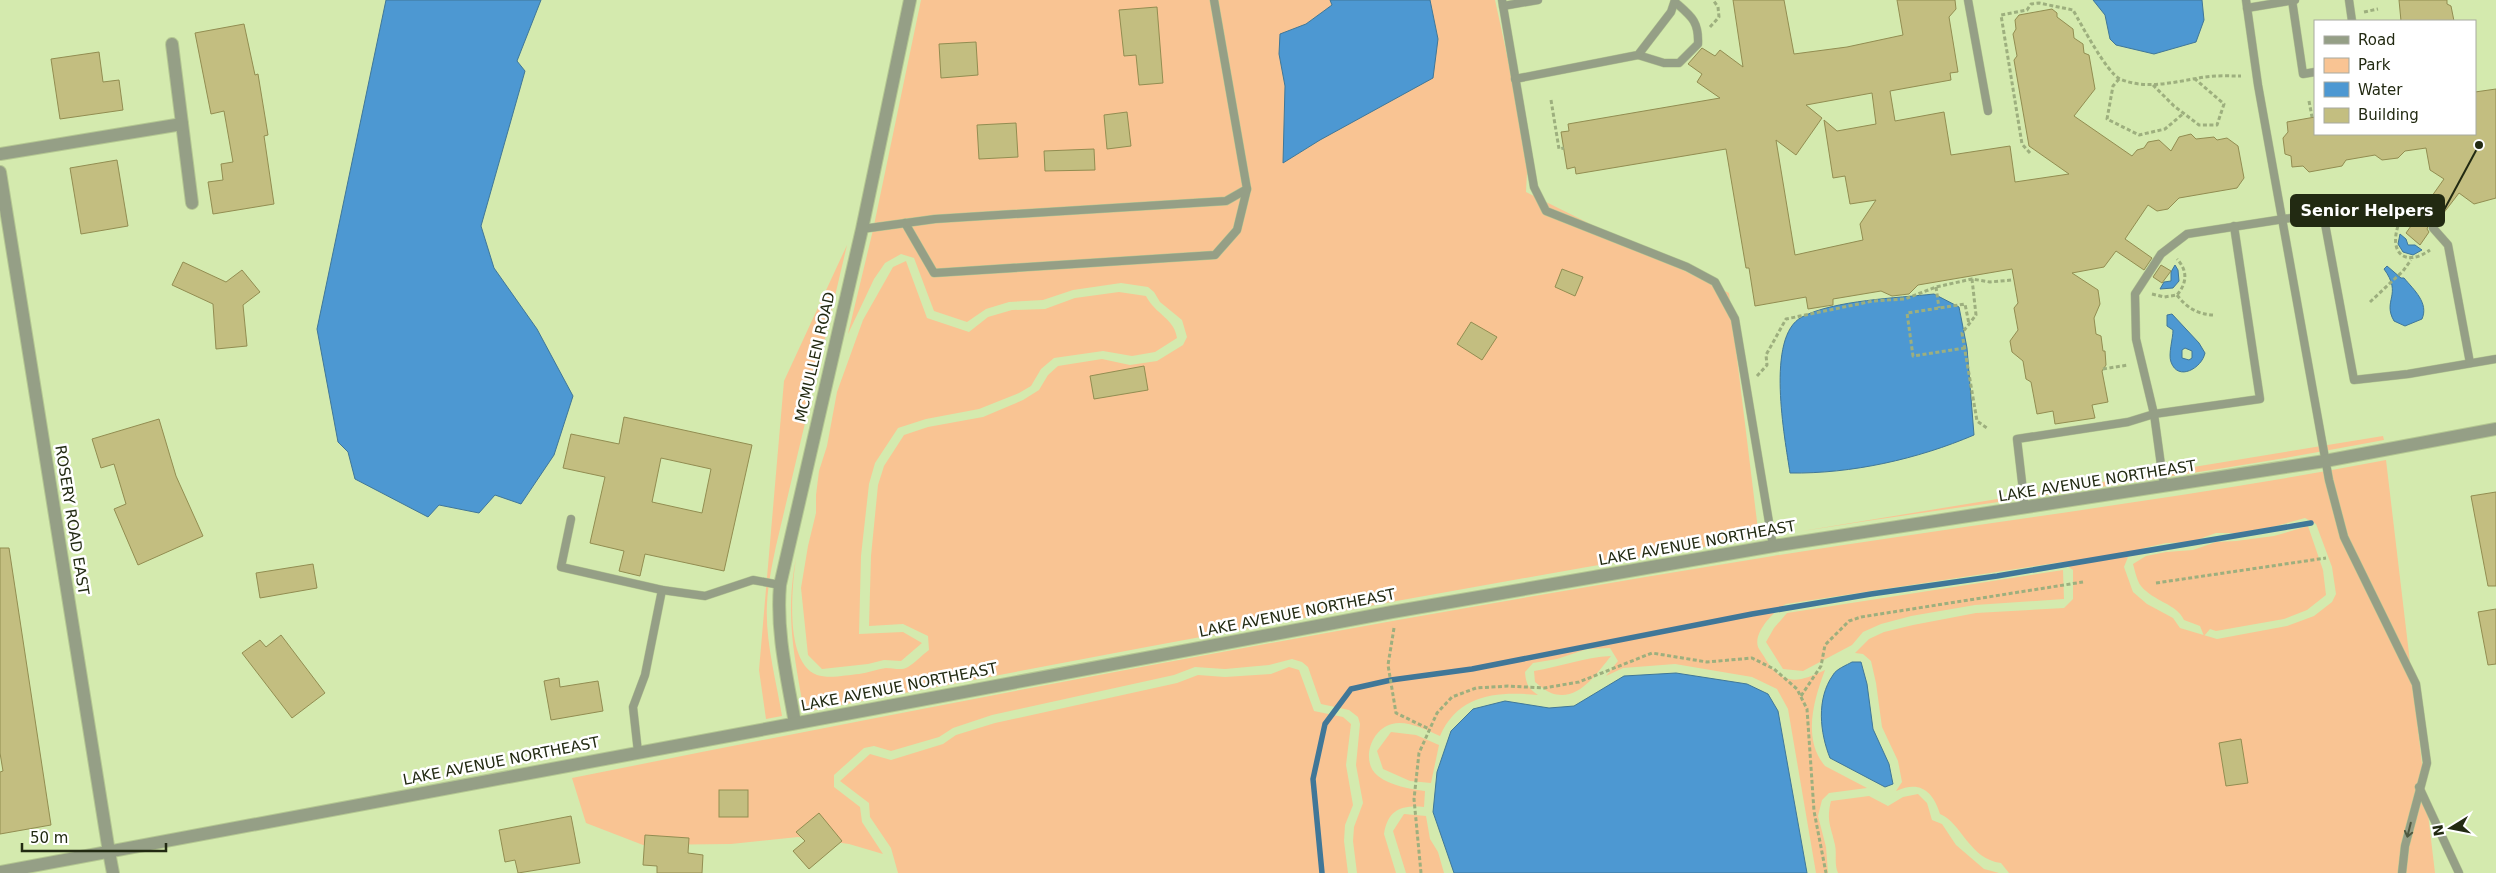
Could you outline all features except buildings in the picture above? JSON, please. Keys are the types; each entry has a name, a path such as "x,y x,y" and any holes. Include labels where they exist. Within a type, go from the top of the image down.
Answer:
{"street":[{"name":"MCMULLEN ROAD","path":"795,723 781,645 778,605 780,585 862,229 910,0"},
{"path":"172,44 192,203"},
{"path":"0,154 182,124"},
{"name":"ROSERY ROAD EAST","path":"0,172 113,873"},
{"name":"LAKE AVENUE NORTHEAST","path":"0,872 1392,612 1773,546 2325,461 2496,429"}],"lane":[{"path":"905,223 934,273 1215,255 1237,230 1247,189 1214,0"},
{"path":"1538,0 1502,3 1534,187 1546,211 1687,267 1715,282 1735,319 1773,546"},
{"path":"1968,0 1988,111"},
{"path":"2314,72 2302,74 2293,0 2246,4 2325,461 2344,537 2416,684 2427,763 2419,787 2405,846 2402,873"},
{"path":"2349,0 2352,20"},
{"path":"1515,79 1638,55 1664,63 1679,63 1698,44 1699,31 1693,18 1675,1 1671,12 1657,33 1638,55"},
{"path":"862,229 935,219 1226,201 1247,189"},
{"path":"2164,487 2154,414 2136,339 2134,294 2161,254 2187,234 2282,218 2387,205 2419,214"},
{"path":"2324,213 2354,380 2408,374 2496,359"},
{"path":"2025,508 2017,439 2128,422 2154,414 2260,399 2234,226"},
{"path":"2433,228 2448,245 2470,363"},
{"path":"571,519 561,567 662,590 705,596 753,580 780,585"},
{"path":"638,752 633,707 645,675 662,590"},
{"path":"2419,787 2459,873"}],"path":[{"path":"1710,26 1720,17 1718,7 1713,0"},
{"path":"2030,153 2022,144 2001,16 2026,10 2031,4 2039,2 2073,10 2104,61 2119,79 2153,85 2194,79 2241,76"},
{"path":"2360,12 2378,9"},
{"path":"2119,79 2113,86 2107,118 2115,123 2139,135 2165,129 2184,113"},
{"path":"2153,85 2199,125 2217,126 2224,104 2194,79"},
{"path":"1551,100 1559,149 1564,148"},
{"path":"2309,101 2312,117"},
{"path":"2398,226 2394,239 2395,247 2400,254 2411,260"},
{"path":"2370,302 2403,271 2411,260 2419,258 2430,250"},
{"path":"2152,294 2164,297 2177,295 2184,287 2186,275 2183,266 2177,258"},
{"path":"1972,280 1976,315 1962,333 1977,421 1987,428"},
{"path":"1754,380 1767,365 1766,355 1786,319 1874,301 1904,299 1936,287 1972,280 1990,282 2012,280"},
{"path":"1936,287 1939,308"},
{"path":"2177,295 2194,311 2213,315"},
{"path":"1965,348 1913,356 1907,313 1965,304 1969,324"},
{"path":"2103,369 2128,365"},
{"path":"2156,583 2326,558"},
{"path":"1801,696 1821,666 1825,645 1849,622 1861,616 2083,582"},
{"path":"1393,624 1394,634 1388,670 1396,713 1429,729"},
{"path":"1421,873 1414,800 1419,753 1437,713 1452,697 1476,688 1508,686 1544,688 1579,682 1652,653 1707,662 1752,658 1774,669 1797,689 1807,708 1814,811 1826,873"}],"green space":[{"path":"921,0 1330,0 1332,5 1306,24 1280,35 1279,54 1285,86 1283,163 1320,140 1438,39 1430,0 1495,0 1528,152 1526,192 1729,293 1759,538 1761,538 1650,556 1166,643 804,712 794,653 791,617 791,598 796,558 792,604 793,622 799,656 806,668 817,675 827,677 886,668 903,669 929,650 928,636 903,624 869,626 871,556 878,485 884,466 904,435 928,427 983,417 1023,400 1039,390 1048,375 1058,366 1102,359 1130,365 1157,361 1183,345 1187,337 1182,320 1160,302 1154,292 1148,287 1121,283 1073,290 1043,300 1009,302 986,309 967,322 934,311 914,258 901,254 885,263 874,279 848,334 873,230"},
{"path":"847,245 770,575 767,604 768,632 782,716 766,719 759,670 784,381"},
{"path":"906,261 927,318 969,332 988,317 1012,310 1045,309 1075,298 1119,292 1146,296 1155,308 1169,321 1177,338 1155,352 1132,356 1103,351 1054,358 1041,369 1031,386 1019,393 979,409 926,419 898,428 875,463 869,484 861,556 859,634 903,632 922,643 901,661 884,660 868,664 822,669 808,655 801,588 816,513 819,471 827,446 837,392 863,320 893,267"},
{"path":"2383,436 2384,440 2155,479 1777,535"},
{"path":"2386,460 2435,873 2009,873 2001,863 1990,860 1973,848 1954,825 1940,814 1934,799 1924,790 1919,787 1912,787 1896,791 1902,782 1898,761 1882,727 1871,661 1863,654 1855,653 1869,639 1884,632 1913,625 1976,613 2064,608 2073,599 2073,570 2062,562 1786,604 1766,622 1757,641 1758,647 1772,669 1779,675 1792,680 1808,677 1825,670 1817,693 1812,719 1814,744 1825,766 1867,788 1829,793 1822,800 1818,816 1826,847 1828,873 1816,873 1788,709 1777,689 1752,677 1675,664 1623,668 1606,676 1618,661 1610,648 1587,649 1557,659 1533,663 1525,672 1525,676 1528,685 1538,695 1508,694 1481,698 1457,711 1440,736 1404,723 1392,724 1378,732 1370,747 1370,763 1373,770 1378,776 1395,785 1425,791 1424,807 1409,807 1397,810 1386,826 1384,834 1396,873 1357,873 1353,841 1354,827 1363,803 1356,765 1360,724 1358,717 1349,710 1321,704 1308,667 1302,662 1292,659 1269,665 1225,669 1195,667 1174,675 992,715 953,728 939,737 891,751 874,746 864,748 834,775 834,787 860,807 862,822 883,854 849,844 798,837 731,844 643,845 586,823 572,778 1022,690 1472,607 1773,556 2157,499","holes":["2305,518 2316,524 2332,567 2336,594 2332,602 2314,616 2287,626 2217,639 2180,628 2173,618 2147,604 2133,592 2124,567 2128,557 2144,548 2166,543 2191,542 2216,533 2236,533 2272,527"]},
{"path":"2308,526 2323,570 2326,595 2307,610 2284,619 2216,631 2210,629 2204,636 2200,626 2184,620 2176,610 2141,586 2133,564 2146,556 2193,550 2216,542 2274,536"},
{"path":"2063,570 2064,599 1975,605 1911,616 1881,624 1863,632 1852,645 1803,671 1783,669 1766,642 1774,628 1787,613"},
{"path":"1611,656 1586,685 1570,694 1551,693 1535,682 1534,671 1591,658"},
{"path":"1289,667 1299,670 1314,711 1343,717 1351,724 1346,765 1353,805 1345,825 1344,841 1348,873 898,873 891,848 870,817 869,803 840,781 870,754 891,760 943,744 956,735 995,723 1177,683 1198,675 1225,677 1271,674"},
{"path":"1391,732 1416,735 1439,745 1431,783 1410,781 1383,769 1377,751"},
{"path":"1918,794 1927,803 1932,820 1942,824 1956,845 1984,869 1999,873 1838,873 1835,845 1829,819 1831,801 1869,796 1888,806 1903,797"},
{"path":"1404,814 1426,816 1430,839 1438,852 1444,873 1406,873 1393,831"}],"water":[{"path":"386,0 541,0 517,61 525,71 481,226 494,268 537,329 573,396 554,455 521,504 495,495 479,513 439,505 428,517 355,479 348,452 338,442 317,329"},
{"path":"1330,0 1430,0 1438,39 1433,78 1320,140 1283,163 1285,86 1279,54 1280,34 1306,24 1332,5"},
{"path":"2093,0 2202,0 2204,20 2196,42 2154,54 2116,45 2110,39 2105,15"},
{"path":"2400,234 2406,239 2408,245 2415,245 2422,250 2413,255 2403,252 2398,244"},
{"path":"2175,265 2178,270 2179,281 2173,288 2160,289 2164,282 2171,281 2171,272"},
{"path":"2387,266 2401,278 2404,278 2416,292 2424,308 2422,319 2405,326 2394,321 2390,308 2392,285 2384,269"},
{"path":"1934,294 1959,307 1967,348 1974,435 1953,444 1907,458 1860,468 1813,473 1790,473 1780,389 1784,345 1791,328 1802,317 1831,307 1848,303"},
{"path":"2172,314 2199,343 2205,353 2199,364 2190,371 2179,371 2174,368 2171,362 2173,330 2167,326 2167,315","holes":["2185,348 2192,351 2192,358 2189,360 2182,358 2182,350"]},
{"path":"1852,662 1861,662 1867,684 1873,729 1889,764 1893,784 1885,787 1830,758 1824,738 1821,716 1824,695 1828,684 1834,673"},
{"path":"1676,673 1747,684 1768,694 1778,711 1807,873 1454,873 1433,812 1437,772 1451,731 1473,709 1505,701 1549,708 1574,706 1624,676"}],"waterway":[{"path":"1322,873 1313,779 1325,724 1351,689 1391,680 1472,669 1752,614 1871,594 1997,576 2311,523"}],"place":[{"name":"Senior Helpers","path":"2479,145"}]}
